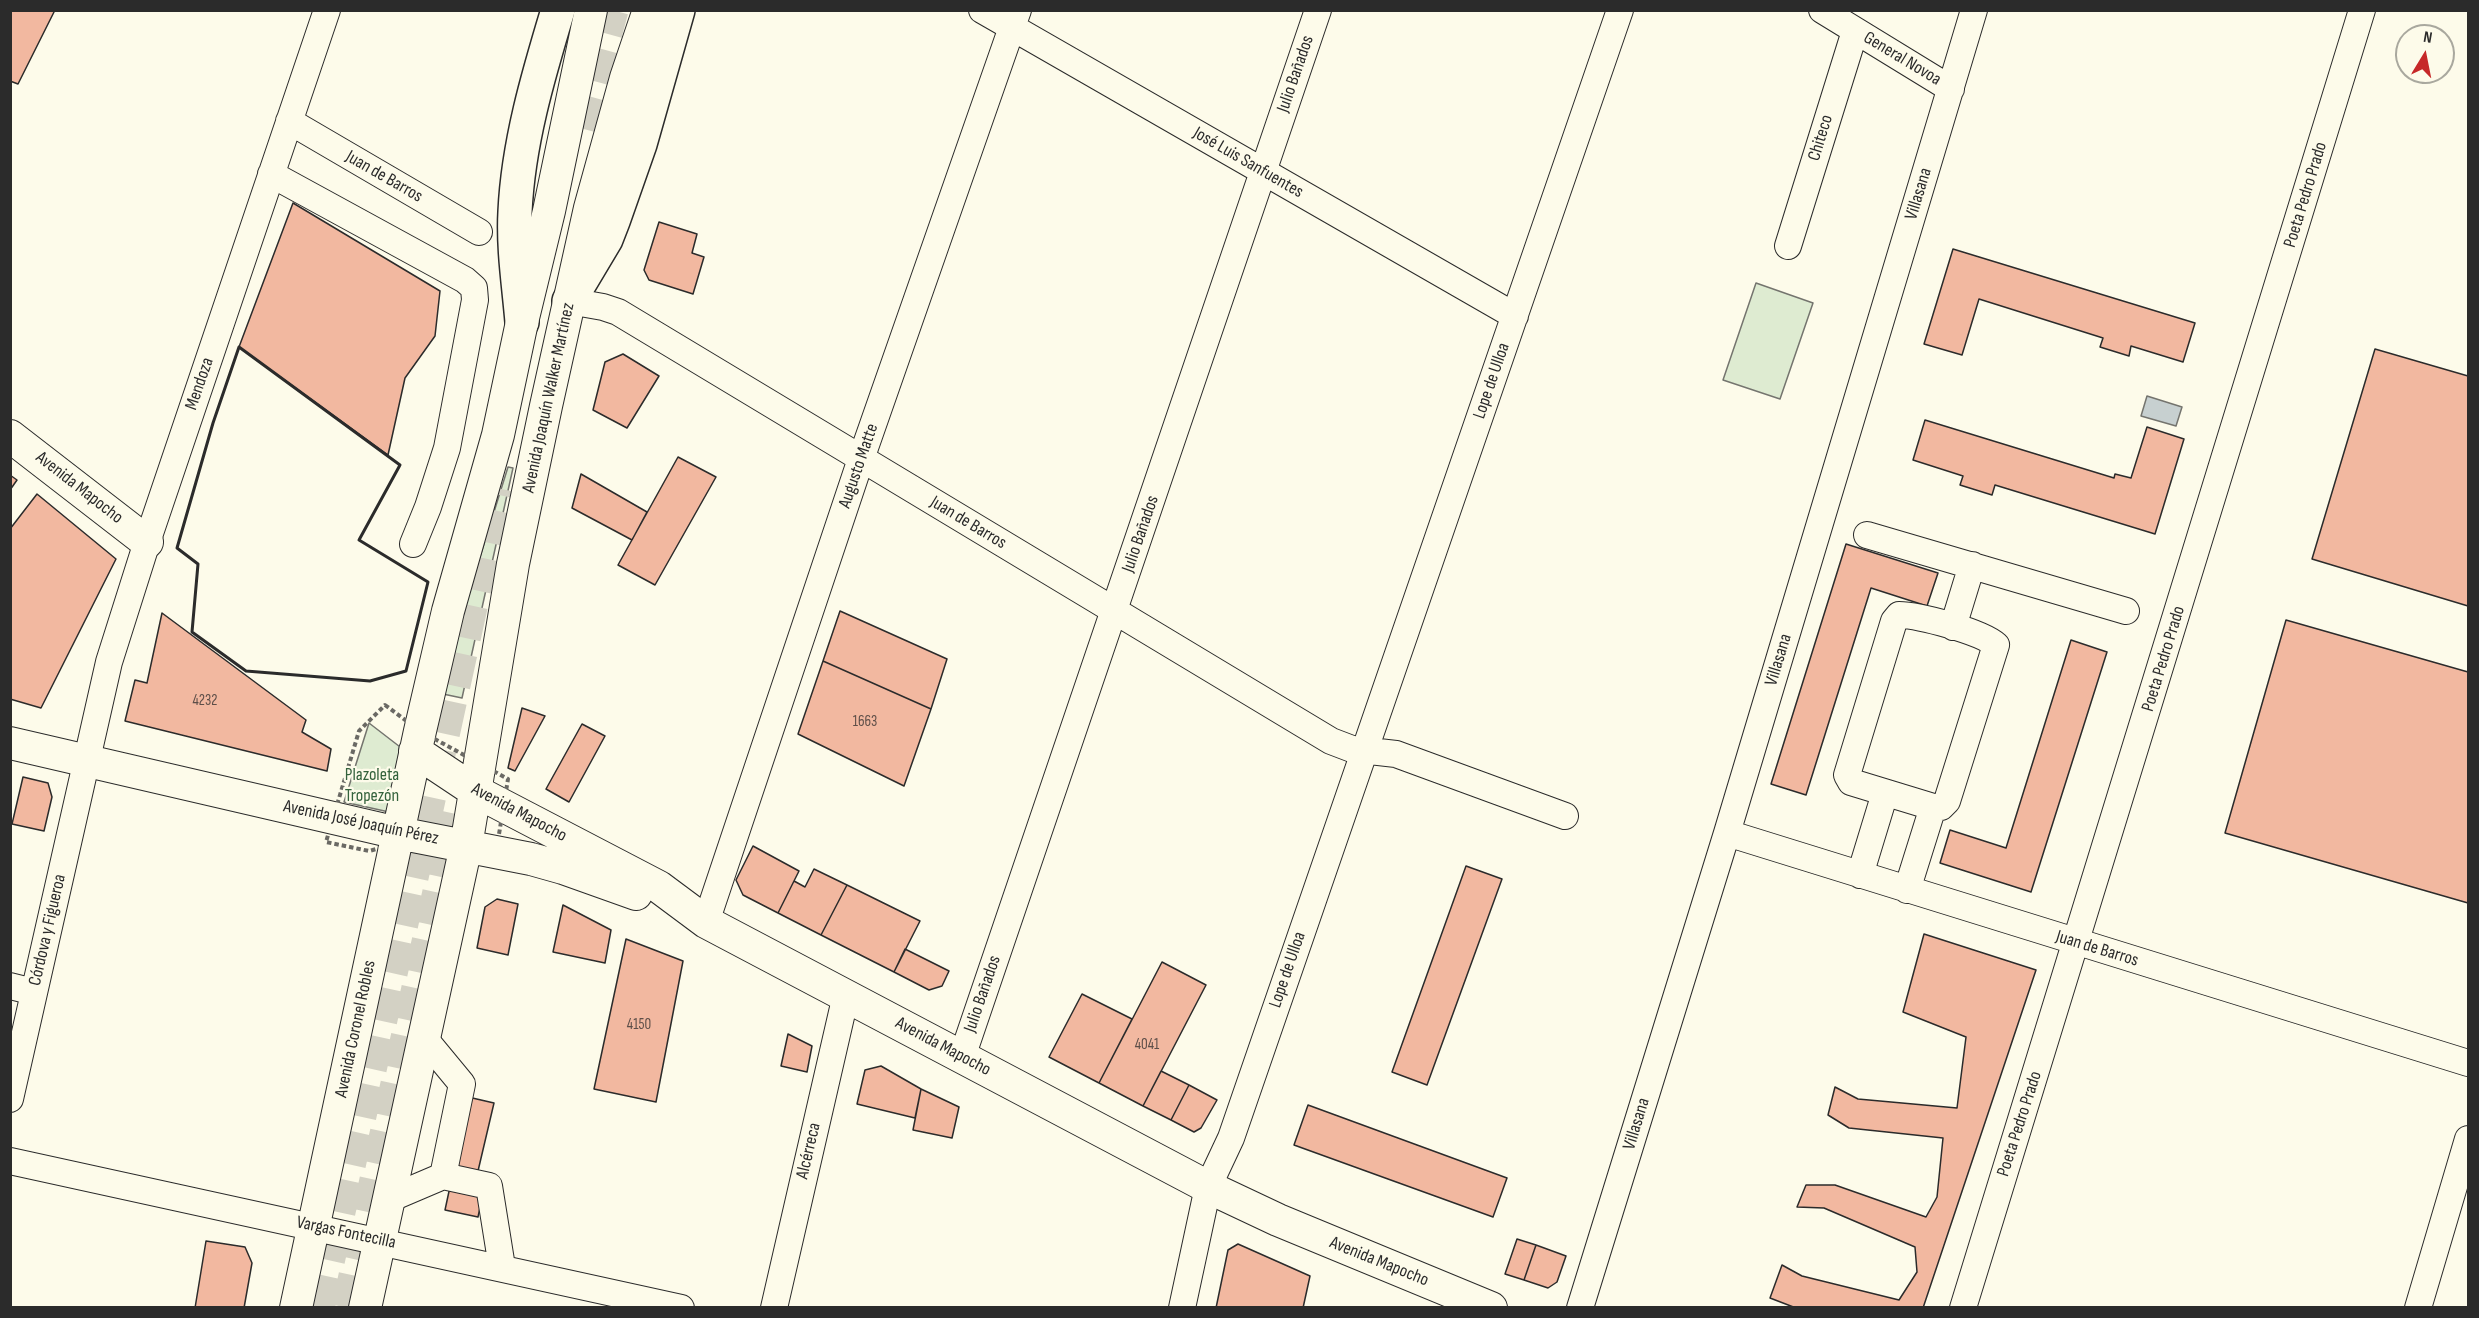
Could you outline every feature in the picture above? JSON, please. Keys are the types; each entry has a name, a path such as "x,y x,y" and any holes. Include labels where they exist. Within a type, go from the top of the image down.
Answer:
{"highway":[{"path":"522,322 515,238 516,188 529,115 558,10"},
{"path":"569,301 606,239 613,221 643,133 678,10"}],"main road":[{"path":"415,751 448,611 498,435 549,211 591,10"},
{"name":"Avenida Joaquín Walker Martínez","path":"476,791 513,564 569,301 606,151 649,10"},
{"name":"Avenida Mapocho","path":"10,435 147,542"},
{"name":"Avenida José Joaquín Pérez","path":"10,743 398,833 563,868 706,922"},
{"name":"Avenida Mapocho","path":"415,751 476,791 659,887 706,922 1208,1187 1278,1220 1491,1308"},
{"name":"Avenida Coronel Robles","path":"296,1308 415,751"},
{"path":"372,1303 380,1240 476,791"},
{"path":"343,820 369,851 386,887"}],"street":[{"name":"Mendoza","path":"85,760 109,662 147,542 327,10"},
{"name":"José Luis Sanfuentes","path":"982,10 1015,19 1263,172 1515,316"},
{"name":"Julio Bañados","path":"962,1057 1318,10"},
{"name":"Lope de Ulloa","path":"1182,1308 1208,1187 1230,1138 1620,10"},
{"name":"General Novoa","path":"1822,10 1950,89"},
{"name":"Villasana","path":"1580,1308 1727,833 1974,10"},
{"name":"Poeta Pedro Prado","path":"1963,1308 2362,10"},
{"name":"Augusto Matte","path":"706,922 861,459 1015,19"},
{"name":"Chiteco","path":"1788,246 1855,31"},
{"name":"Juan de Barros","path":"289,121 479,232"},
{"path":"271,174 465,280 474,288 475,300 447,448 413,544"},
{"name":"Juan de Barros","path":"569,301 618,312 1330,741 1364,751"},
{"path":"1868,535 2126,611"},
{"path":"1953,627 1972,566"},
{"path":"1899,615 1907,615 1990,639 1996,645 1947,801 1941,807 1933,807 1885,793 1851,782 1847,775 1894,621 1899,615"},
{"path":"1364,751 1396,754 1565,816"},
{"name":"Córdova y Figueroa","path":"10,1099 22,989 85,760"},
{"path":"1860,875 1885,793"},
{"path":"1907,890 1933,807"},
{"name":"Juan de Barros","path":"1727,833 2469,1064"},
{"name":"Alcérreca","path":"774,1308 846,995"},
{"path":"424,1038 462,1084 443,1176"},
{"path":"2418,1308 2469,1140"},
{"name":"Vargas Fontecilla","path":"10,1161 380,1240 681,1308"},
{"path":"389,1199 443,1176 489,1186 502,1267"}],"green space":[{"path":"1756,283 1813,303 1780,399 1723,380"},
{"path":"508,467 513,468 462,698 443,694 465,605"},
{"name":"Plazoleta Tropezón","path":"369,723 404,750 389,812 344,802"}],"shaded area":[{"path":"2147,396 2182,407 2176,426 2141,416"}],"building":[{"path":"10,10 55,10 18,84 10,81"},
{"path":"293,203 440,291 435,336 405,378 388,455 239,347"},
{"path":"659,222 697,234 692,253 704,257 693,294 649,280 644,270"},
{"path":"1953,249 2195,323 2183,362 2131,346 2129,356 2100,347 2103,338 1979,299 1962,355 1924,344"},
{"path":"2375,349 2468,376 2468,606 2312,559"},
{"path":"623,354 659,376 627,428 593,410 605,362"},
{"path":"1925,420 2114,478 2115,474 2131,478 2147,427 2184,439 2155,534 1995,485 1992,495 1960,485 1963,476 1913,460"},
{"path":"678,457 716,477 655,585 618,565"},
{"path":"581,474 647,512 632,540 572,508"},
{"path":"10,475 17,480 10,490"},
{"path":"37,494 116,559 41,708 10,699 10,529"},
{"path":"1846,544 1938,573 1927,606 1871,588 1806,795 1771,784"},
{"path":"840,611 947,659 931,709 823,661"},
{"path":"162,613 306,720 302,732 331,749 327,771 125,721 135,680 147,683"},
{"path":"2286,620 2468,672 2468,903 2225,833"},
{"path":"2071,640 2107,652 2031,892 1940,863 1950,830 2006,848"},
{"path":"823,661 931,709 904,786 798,734"},
{"path":"522,708 545,716 515,771 508,768"},
{"path":"582,724 605,736 569,802 546,789"},
{"path":"23,777 48,783 52,797 44,831 12,824"},
{"path":"753,846 799,871 778,913 743,895 736,880"},
{"path":"1466,866 1502,879 1427,1085 1392,1072"},
{"path":"814,869 847,885 821,935 778,913 794,881 805,887"},
{"path":"847,885 920,921 894,972 821,935"},
{"path":"497,899 518,904 508,955 477,948 485,907"},
{"path":"563,905 611,930 605,963 553,952"},
{"path":"1924,934 2036,970 1923,1308 1796,1308 1770,1298 1782,1265 1802,1276 1899,1300 1917,1272 1915,1247 1824,1208 1797,1207 1806,1185 1835,1185 1926,1217 1937,1197 1943,1138 1849,1128 1828,1115 1835,1087 1858,1099 1957,1108 1966,1037 1903,1012"},
{"path":"626,939 683,961 656,1102 594,1089"},
{"path":"905,949 949,971 942,986 929,990 894,972"},
{"path":"1162,962 1206,985 1143,1106 1099,1083"},
{"path":"1082,994 1132,1019 1099,1083 1049,1057"},
{"path":"788,1034 812,1046 807,1072 781,1066"},
{"path":"881,1066 921,1089 915,1118 857,1104 865,1070"},
{"path":"1161,1071 1189,1085 1171,1120 1143,1106"},
{"path":"1189,1085 1217,1100 1201,1128 1194,1132 1171,1120"},
{"path":"921,1089 959,1107 952,1138 913,1130"},
{"path":"468,1097 494,1103 478,1171 452,1165"},
{"path":"1308,1105 1507,1178 1493,1217 1294,1145"},
{"path":"451,1182 484,1189 478,1217 445,1210"},
{"path":"1517,1239 1536,1245 1524,1280 1505,1274"},
{"path":"206,1241 245,1247 252,1263 244,1308 195,1308"},
{"path":"1238,1244 1310,1276 1303,1308 1216,1308 1228,1250"},
{"path":"1536,1245 1566,1256 1557,1282 1548,1288 1524,1280"}],"tunnel":[{"path":"580,128 612,10"},
{"path":"318,1308 497,488"},
{"path":"348,1308 456,814"}],"wall":[{"path":"239,347 400,465 359,540 428,582 406,671 370,681 246,671 192,632 198,564 177,548 213,423 239,347"}]}
